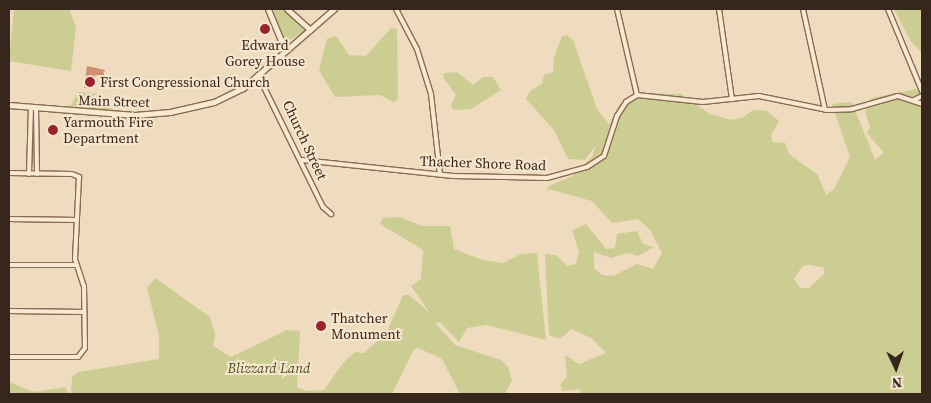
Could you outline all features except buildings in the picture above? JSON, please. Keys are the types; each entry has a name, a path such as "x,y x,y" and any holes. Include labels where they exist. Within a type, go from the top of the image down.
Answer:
{"main road":[{"path":"268,9 285,50"},
{"path":"287,9 310,30"},
{"name":"Main Street","path":"9,105 135,115 170,112 230,96 258,75 334,9"}],"street":[{"path":"396,9 417,49 431,94 440,174"},
{"path":"617,9 636,95 703,102 762,97 825,110 852,109 898,96 922,104"},
{"path":"719,9 732,99"},
{"path":"803,9 825,110"},
{"path":"888,9 922,91"},
{"name":"Church Street","path":"258,75 302,160 323,207 331,214"},
{"name":"Thacher Shore Road","path":"302,160 440,174 544,178 587,167 606,154 617,116 626,102 636,95"},
{"path":"914,100 922,96"},
{"path":"29,174 33,107"},
{"path":"33,107 37,174"},
{"path":"9,173 70,174 80,180 76,265 83,284 84,312 82,355 9,357"},
{"path":"9,219 77,220"},
{"path":"9,265 76,265"},
{"path":"9,311 84,312"}],"green space":[{"path":"14,9 69,9 76,27 71,71 9,61"},
{"path":"273,9 284,9 305,31 285,43"},
{"path":"894,9 922,9 922,53 911,42"},
{"path":"391,28 397,29 398,99 393,102 380,95 335,97 319,70 327,39 336,36 349,55 366,56"},
{"path":"567,35 573,40 597,109 609,125 619,105 639,93 681,94 710,114 731,120 742,118 753,110 767,111 779,121 771,135 773,142 785,143 789,154 817,174 826,195 834,189 850,157 832,104 852,102 875,160 884,153 867,133 870,127 865,112 871,98 916,89 922,94 922,394 581,394 580,389 562,391 560,384 567,377 565,355 579,364 606,353 591,338 571,329 560,339 549,335 545,254 556,255 567,266 576,264 579,252 572,230 586,224 606,249 615,248 617,234 637,231 643,244 654,247 638,256 627,253 611,258 594,252 594,268 602,275 613,276 637,264 653,269 662,253 650,230 638,219 612,223 592,201 549,189 545,192 549,186 573,176 592,157 596,145 585,160 568,159 554,130 526,99 530,91 542,84 544,75 553,72 554,57 562,36","holes":["808,265 823,267 825,273 809,288 800,288 794,279 802,267"]},
{"path":"457,72 473,85 483,77 493,77 501,90 471,109 453,110 451,105 456,95 443,77 444,73"},
{"path":"78,92 100,94 114,111 70,107"},
{"name":"Blizzard Land","path":"399,217 422,226 450,226 454,249 482,260 503,263 521,254 537,253 546,340 487,325 467,328 459,342 440,322 435,323 455,345 501,360 508,367 512,380 505,394 460,394 442,359 418,348 414,349 392,394 71,394 72,377 78,372 159,359 159,336 147,288 155,278 210,317 215,333 213,346 231,357 287,330 300,331 297,387 306,391 324,390 344,362 355,352 364,353 387,332 403,295 409,295 430,313 411,286 421,279 423,250 380,224 383,218"},
{"path":"9,382 34,392 65,387 69,394 9,394"}],"place":[{"name":"Edward Gorey House","path":"265,29"},
{"name":"First Congressional Church","path":"90,82"},
{"name":"Yarmouth Fire Department","path":"53,130"},
{"name":"Thatcher Monument","path":"321,326"}]}
